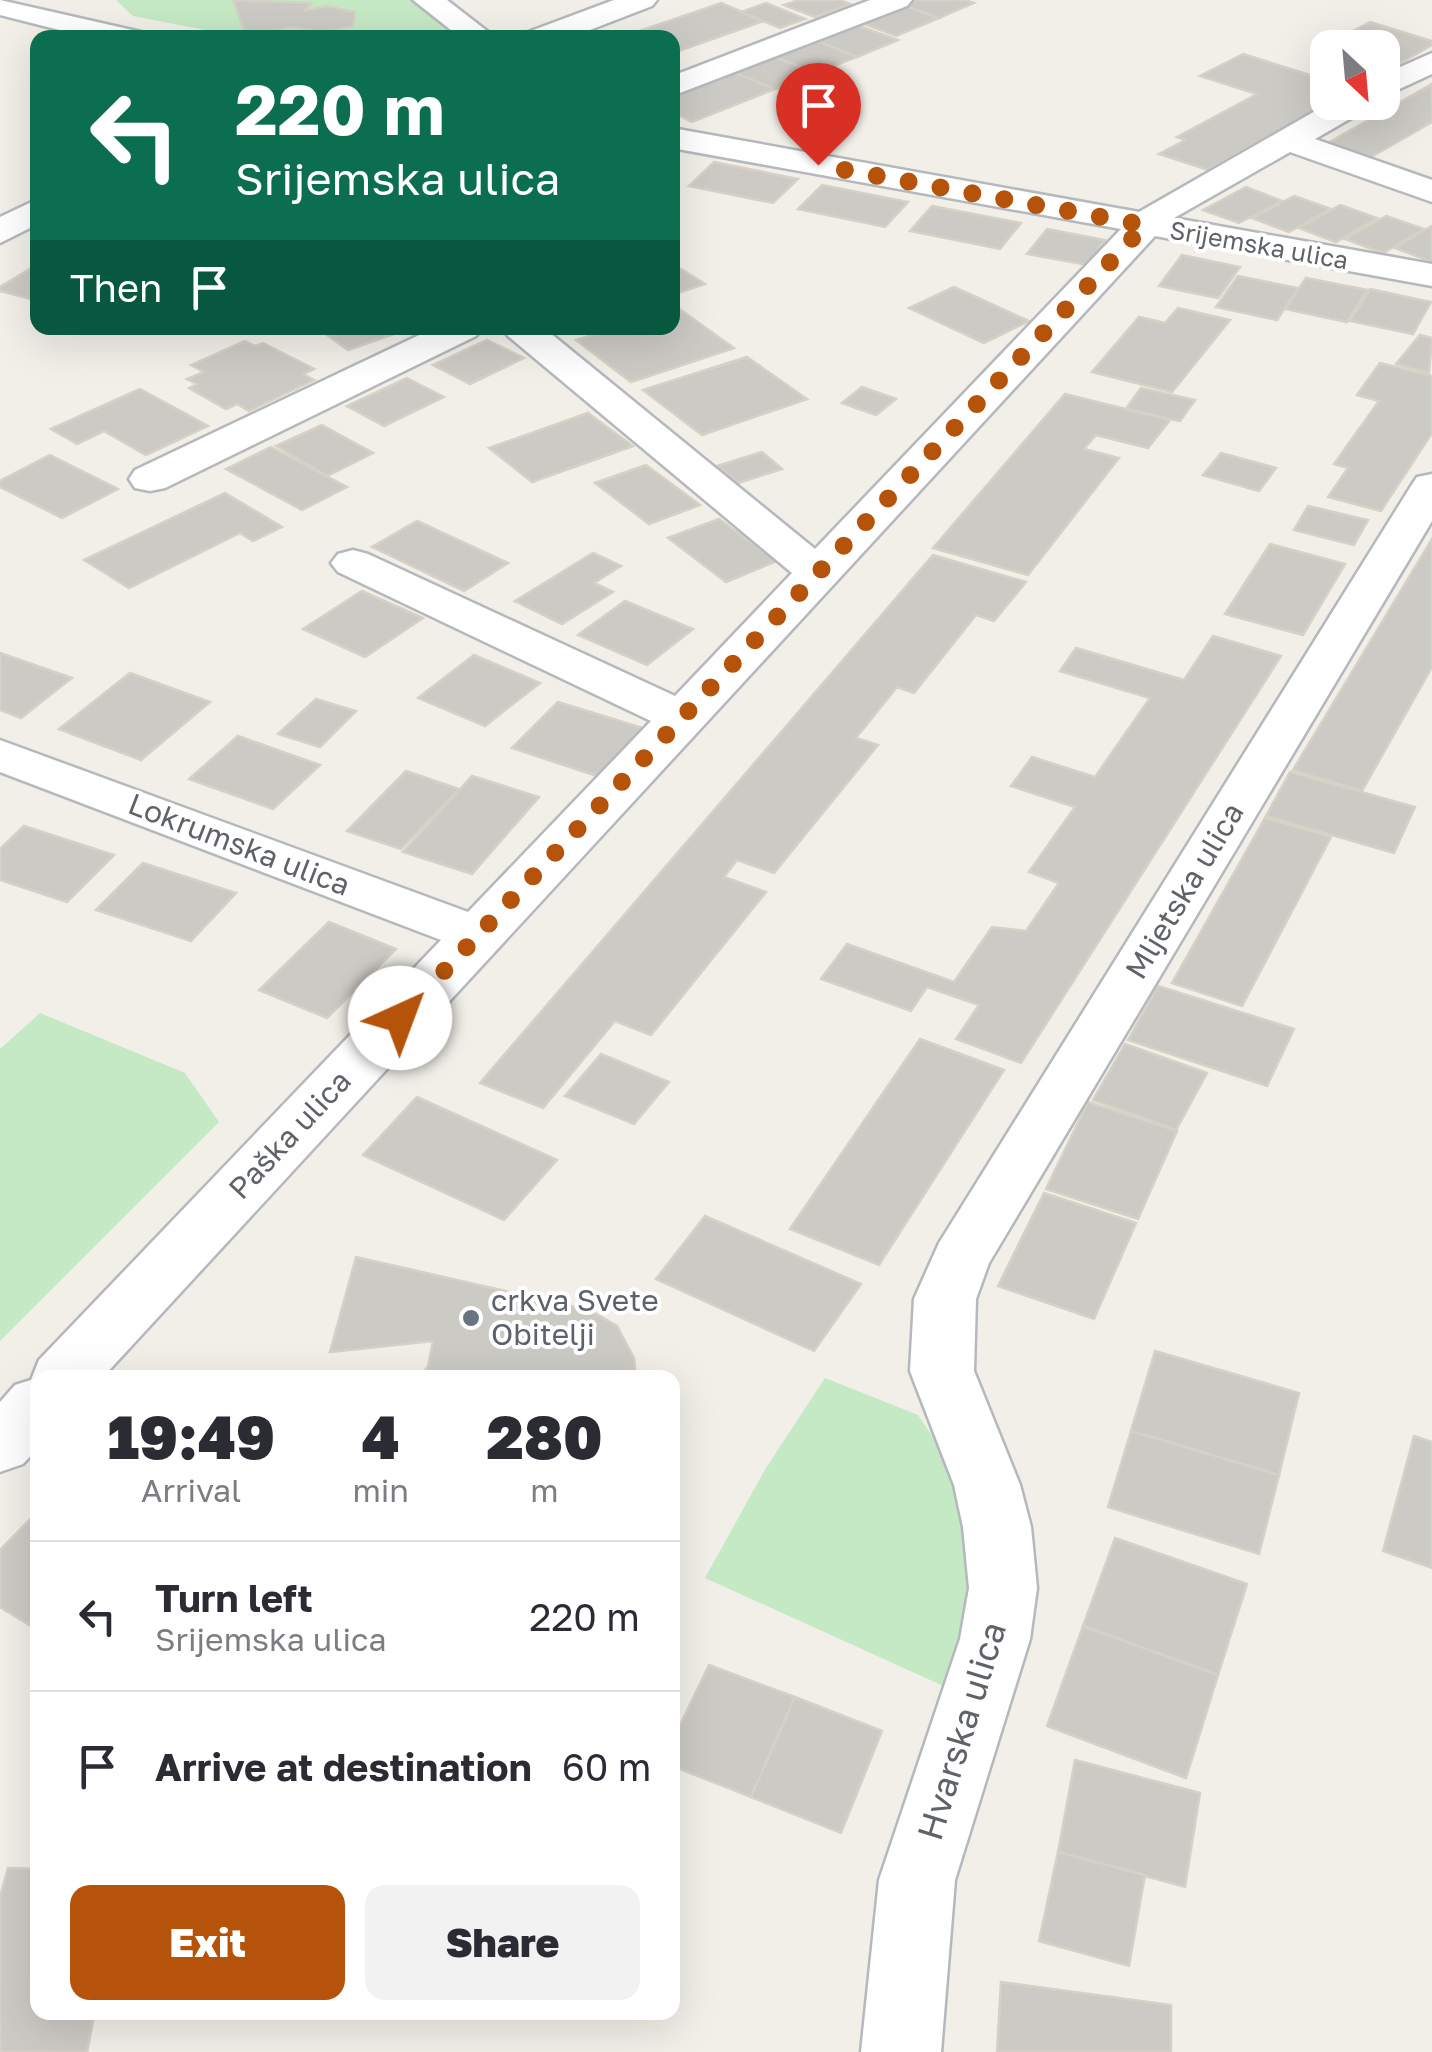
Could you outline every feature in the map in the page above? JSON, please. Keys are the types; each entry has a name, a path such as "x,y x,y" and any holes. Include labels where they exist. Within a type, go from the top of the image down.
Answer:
{"street":[{"path":"428,0 470,30"},
{"path":"561,30 642,0"},
{"path":"680,84 897,0"},
{"path":"0,6 98,30"},
{"path":"1400,79 1432,62"},
{"name":"Paška ulica","path":"70,1370 1156,214 1323,120"},
{"name":"Srijemska ulica","path":"680,139 1432,275"},
{"path":"1287,140 1432,192"},
{"path":"0,232 30,214"},
{"path":"150,478 448,335"},
{"path":"529,335 818,573"},
{"name":"Mljetska ulica","path":"945,1299 960,1259 1432,486"},
{"path":"353,563 683,718"},
{"name":"Lokrumska ulica","path":"0,756 478,935"},
{"name":"Hvarska ulica","path":"902,2052 916,1880 994,1639 1003,1588 997,1527 987,1485 942,1371 945,1299"}],"green space":[{"path":"116,0 414,0 459,30 205,30 133,16"},
{"path":"40,1013 185,1073 219,1122 0,1341 0,1049"},
{"path":"825,1378 918,1415 965,1484 980,1553 950,1689 705,1578 766,1468"}],"building":[{"path":"233,0 311,3 305,11 326,6 355,12 353,26 333,30 244,30"},
{"path":"799,0 840,0 850,4 815,17 784,5"},
{"path":"721,3 764,21 680,51 680,30 643,30"},
{"path":"766,3 805,19 780,28 741,12"},
{"path":"897,3 974,3 939,18"},
{"path":"897,3 939,18 896,36 854,20"},
{"path":"1370,22 1396,30 1355,30"},
{"path":"851,23 898,40 857,57 810,38"},
{"path":"1400,31 1432,41 1432,45 1400,63"},
{"path":"810,38 857,57 815,73 768,54"},
{"path":"768,54 815,73 775,89 728,70"},
{"path":"1243,54 1310,75 1310,113 1208,170 1159,154 1185,140 1177,137 1257,94 1200,76"},
{"path":"728,70 775,89 692,122 680,116 680,88"},
{"path":"1432,84 1432,122 1371,157 1328,143 1369,120 1400,120 1400,102"},
{"path":"714,162 798,179 773,203 689,186"},
{"path":"822,185 908,202 885,227 798,209"},
{"path":"1246,187 1282,201 1239,223 1203,210"},
{"path":"1294,196 1331,209 1289,232 1252,218"},
{"path":"1340,205 1377,218 1336,242 1299,228"},
{"path":"932,206 1021,223 1000,249 910,231"},
{"path":"1386,216 1424,229 1383,253 1345,239"},
{"path":"1432,226 1432,262 1395,248"},
{"path":"1047,229 1105,240 1087,265 1027,254"},
{"path":"1182,255 1240,267 1218,298 1159,286"},
{"path":"30,269 30,299 0,291 0,287"},
{"path":"681,269 705,284 680,292"},
{"path":"1238,276 1298,288 1277,320 1216,307"},
{"path":"1306,278 1367,290 1347,322 1285,309"},
{"path":"954,287 1029,321 984,343 909,308"},
{"path":"1370,289 1431,302 1413,334 1350,321"},
{"path":"1178,308 1230,320 1172,392 1092,372 1139,317 1165,323"},
{"path":"680,309 734,348 631,382 576,340 593,335 680,335"},
{"path":"327,335 391,335 348,350"},
{"path":"1420,335 1432,338 1429,373 1396,364"},
{"path":"487,340 524,358 470,384 433,365"},
{"path":"245,341 255,346 263,343 314,369 303,374 314,380 249,411 237,404 226,409 189,388 197,384 187,379 204,372 191,365"},
{"path":"747,357 807,399 702,435 643,390"},
{"path":"1380,363 1432,376 1432,433 1381,511 1328,497 1348,468 1334,464 1379,401 1357,395"},
{"path":"407,378 444,397 384,426 347,406"},
{"path":"862,387 896,399 876,415 842,403"},
{"path":"1141,388 1195,400 1180,421 1126,409"},
{"path":"140,389 208,426 146,455 104,431 77,444 51,429"},
{"path":"1065,394 1170,420 1148,448 1096,435 1084,449 1119,458 1028,575 933,548"},
{"path":"588,413 633,446 532,482 489,448"},
{"path":"322,425 373,453 327,476 276,446"},
{"path":"271,447 347,487 302,510 226,469"},
{"path":"762,452 782,469 738,483 717,466"},
{"path":"1221,453 1276,468 1259,491 1203,475"},
{"path":"50,455 118,489 62,518 0,487 0,481"},
{"path":"646,465 700,505 649,524 595,483"},
{"path":"225,493 282,527 253,541 240,533 129,588 84,560"},
{"path":"1308,506 1368,520 1354,545 1294,530"},
{"path":"719,519 777,561 726,582 668,538"},
{"path":"417,521 508,563 464,591 372,547"},
{"path":"1432,539 1432,667 1362,791 1293,770"},
{"path":"1270,544 1345,564 1303,635 1225,614"},
{"path":"593,553 621,566 594,583 613,592 562,624 515,601"},
{"path":"933,555 1026,582 994,621 976,615 914,693 897,687 856,738 878,745 774,873 737,860 724,877 766,892 651,1035 615,1021 543,1108 480,1083"},
{"path":"362,591 423,618 365,657 303,629"},
{"path":"625,601 693,629 647,665 578,635"},
{"path":"1213,636 1281,656 1021,1063 956,1039 979,1005 927,987 911,1011 821,979 847,944 954,982 992,927 1026,931 1059,883 1029,872 1075,807 1011,786 1032,757 1095,777 1150,698 1060,671 1076,648 1184,680"},
{"path":"0,653 72,678 21,718 0,710"},
{"path":"474,655 540,683 485,726 418,698"},
{"path":"130,673 210,702 141,760 59,729"},
{"path":"316,699 356,711 320,747 278,734"},
{"path":"558,702 652,731 609,780 512,748"},
{"path":"238,736 320,765 273,809 189,779"},
{"path":"406,771 459,789 401,849 347,831"},
{"path":"1290,772 1415,807 1394,853 1266,816"},
{"path":"472,776 539,797 472,874 403,852"},
{"path":"1265,818 1331,837 1242,1006 1172,983"},
{"path":"24,826 114,855 67,902 0,880 0,849"},
{"path":"143,863 236,893 191,941 96,910"},
{"path":"329,922 396,949 327,1018 259,990"},
{"path":"1158,986 1294,1029 1267,1086 1128,1040"},
{"path":"920,1039 1004,1070 879,1265 790,1229"},
{"path":"1125,1044 1207,1073 1176,1130 1093,1100"},
{"path":"601,1054 669,1082 634,1124 565,1096"},
{"path":"417,1097 557,1160 504,1220 363,1155"},
{"path":"1088,1102 1177,1131 1138,1219 1046,1189"},
{"path":"1044,1193 1136,1223 1094,1319 998,1286"},
{"path":"705,1216 861,1284 814,1351 656,1279"},
{"name":"crkva Svete Obitelji","path":"356,1257 589,1310 617,1326 634,1358 635,1370 425,1370 433,1341 330,1352"},
{"path":"1155,1351 1299,1393 1279,1475 1131,1431"},
{"path":"1131,1431 1279,1475 1259,1554 1108,1507"},
{"path":"1414,1436 1432,1442 1432,1568 1383,1551"},
{"path":"30,1519 29,1625 0,1607 0,1550"},
{"path":"1115,1538 1247,1584 1218,1675 1083,1626"},
{"path":"1083,1626 1218,1675 1186,1778 1047,1726"},
{"path":"709,1665 795,1697 751,1797 680,1769 680,1725"},
{"path":"795,1697 882,1731 841,1833 751,1797"},
{"path":"1075,1760 1200,1793 1185,1887 1058,1852"},
{"path":"1058,1852 1145,1875 1129,1966 1039,1941"},
{"path":"8,1868 30,1869 30,2020 93,2020 87,2052 0,2052 0,1897"},
{"path":"1001,1982 1171,2005 1171,2052 997,2052"}],"place":[{"name":"crkva Svete Obitelji","path":"471,1318"}],"route":[{"path":"400,1018 1145,225 818,165"}]}
